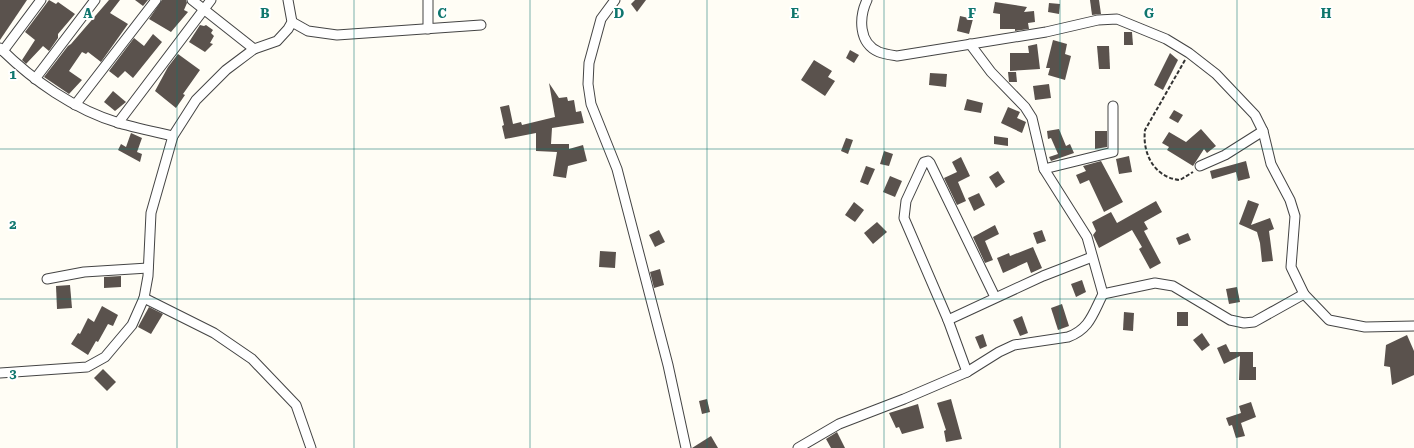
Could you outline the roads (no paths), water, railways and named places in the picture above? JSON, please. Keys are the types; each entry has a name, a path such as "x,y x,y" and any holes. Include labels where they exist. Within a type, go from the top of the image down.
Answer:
{"street":[{"path":"41,0 1,49 35,79 75,105 118,123 173,136"},
{"path":"35,79 95,0"},
{"path":"75,105 156,0"},
{"path":"192,0 254,49"},
{"path":"118,123 211,0"},
{"path":"0,373 86,367 105,357 132,325 144,298 148,268 151,213 173,136 196,100 226,70 254,49 277,41 288,29 292,22 288,0"},
{"path":"428,0 428,29"},
{"path":"615,0 601,19 589,63 588,84 591,104 617,169 668,365 686,448"},
{"path":"867,0 862,11 861,30 866,42 878,52 897,56 1046,32 1098,20 1117,19 1166,39 1216,74 1231,88 1255,116 1263,131 1271,164 1290,200 1295,216 1291,267 1304,294 1329,320 1365,327 1414,326"},
{"path":"292,22 308,32 337,35 481,25"},
{"path":"798,448 839,424 904,399 967,372 999,352 1014,345 1068,337 1076,334 1086,327 1103,294 1087,237 1044,169 1035,125 1025,107 991,72 970,44"},
{"path":"1044,169 1113,152 1114,106"},
{"path":"1200,166 1225,154 1263,131"},
{"path":"967,372 948,320 904,218 906,201 924,162 928,161 930,163 995,297"},
{"path":"948,320 995,297 1092,257"},
{"path":"47,279 84,272 148,268"},
{"path":"1103,294 1155,283 1172,286 1230,320 1244,323 1254,322 1304,294"},
{"path":"144,298 214,333 252,359 296,406 311,448"}]}
